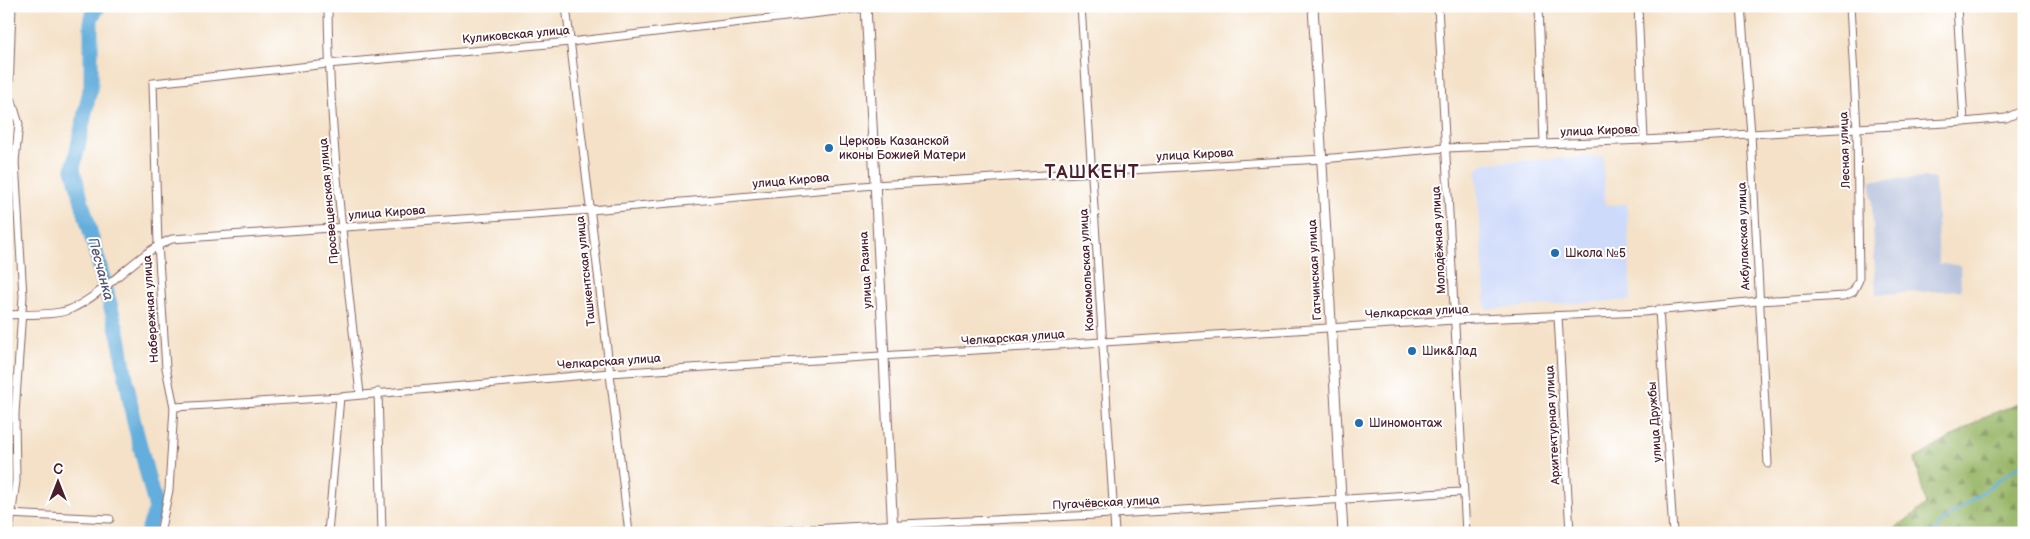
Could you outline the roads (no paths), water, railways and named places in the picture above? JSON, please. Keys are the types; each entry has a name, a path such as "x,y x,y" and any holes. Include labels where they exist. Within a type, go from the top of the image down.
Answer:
{"street":[{"name":"Просвещенская улица","path":"328,6 328,64 341,228 360,394"},
{"name":"Ташкентская улица","path":"566,6 629,533"},
{"name":"Куликовская улица","path":"153,83 328,64 570,42 880,6"},
{"name":"Комсомольская улица","path":"1081,6 1115,533"},
{"name":"Гатчинская улица","path":"1313,6 1343,533"},
{"name":"Молодёжная улица","path":"1438,6 1466,533"},
{"path":"1539,6 1544,144"},
{"path":"1638,6 1644,140"},
{"name":"Акбулакская улица","path":"1741,6 1751,134 1758,301 1768,464"},
{"name":"Лесная улица","path":"1850,6 1857,129 1859,280 1853,292"},
{"path":"1957,6 1964,122"},
{"path":"9,533 8,514 16,481 15,414 23,296 15,161 19,124 9,91 10,7"},
{"name":"улица Разина","path":"866,7 872,93 874,185 893,533"},
{"name":"Набережная улица","path":"153,83 158,244 166,368 174,407 169,490 160,533"},
{"name":"улица Кирова","path":"158,244 172,239 591,210 874,185 1322,159 1445,148 1644,140 1964,122 2006,118 2024,110"},
{"path":"6,161 15,161"},
{"path":"6,315 70,310 121,275 158,244"},
{"name":"Челкарская улица","path":"174,407 340,397 378,392 609,373 883,358 1455,320 1558,316 1844,296 1853,292"},
{"name":"улица Дружбы","path":"1659,309 1673,533"},
{"name":"Архитектурная улица","path":"1558,316 1570,533"},
{"path":"378,392 382,533"},
{"path":"328,533 340,397"},
{"name":"Пугачёвская улица","path":"750,533 892,523 1113,514 1340,498 1463,492"},
{"path":"8,514 110,518"}],"waterway":[{"name":"Песчанка","path":"99,6 91,18 91,85 73,169 119,337 133,418 156,509 147,533"},
{"path":"1934,533 1944,520 2024,462"}],"place":[{"name":"Церковь Казанской иконы Божией Матери","path":"829,148"},
{"name":"Школа №5","path":"1555,253"},
{"name":"Шик&Лад","path":"1412,351"},
{"name":"Шиномонтаж","path":"1359,423"}],"district":[{"name":"ТАШКЕНТ","path":"1092,172"}]}
